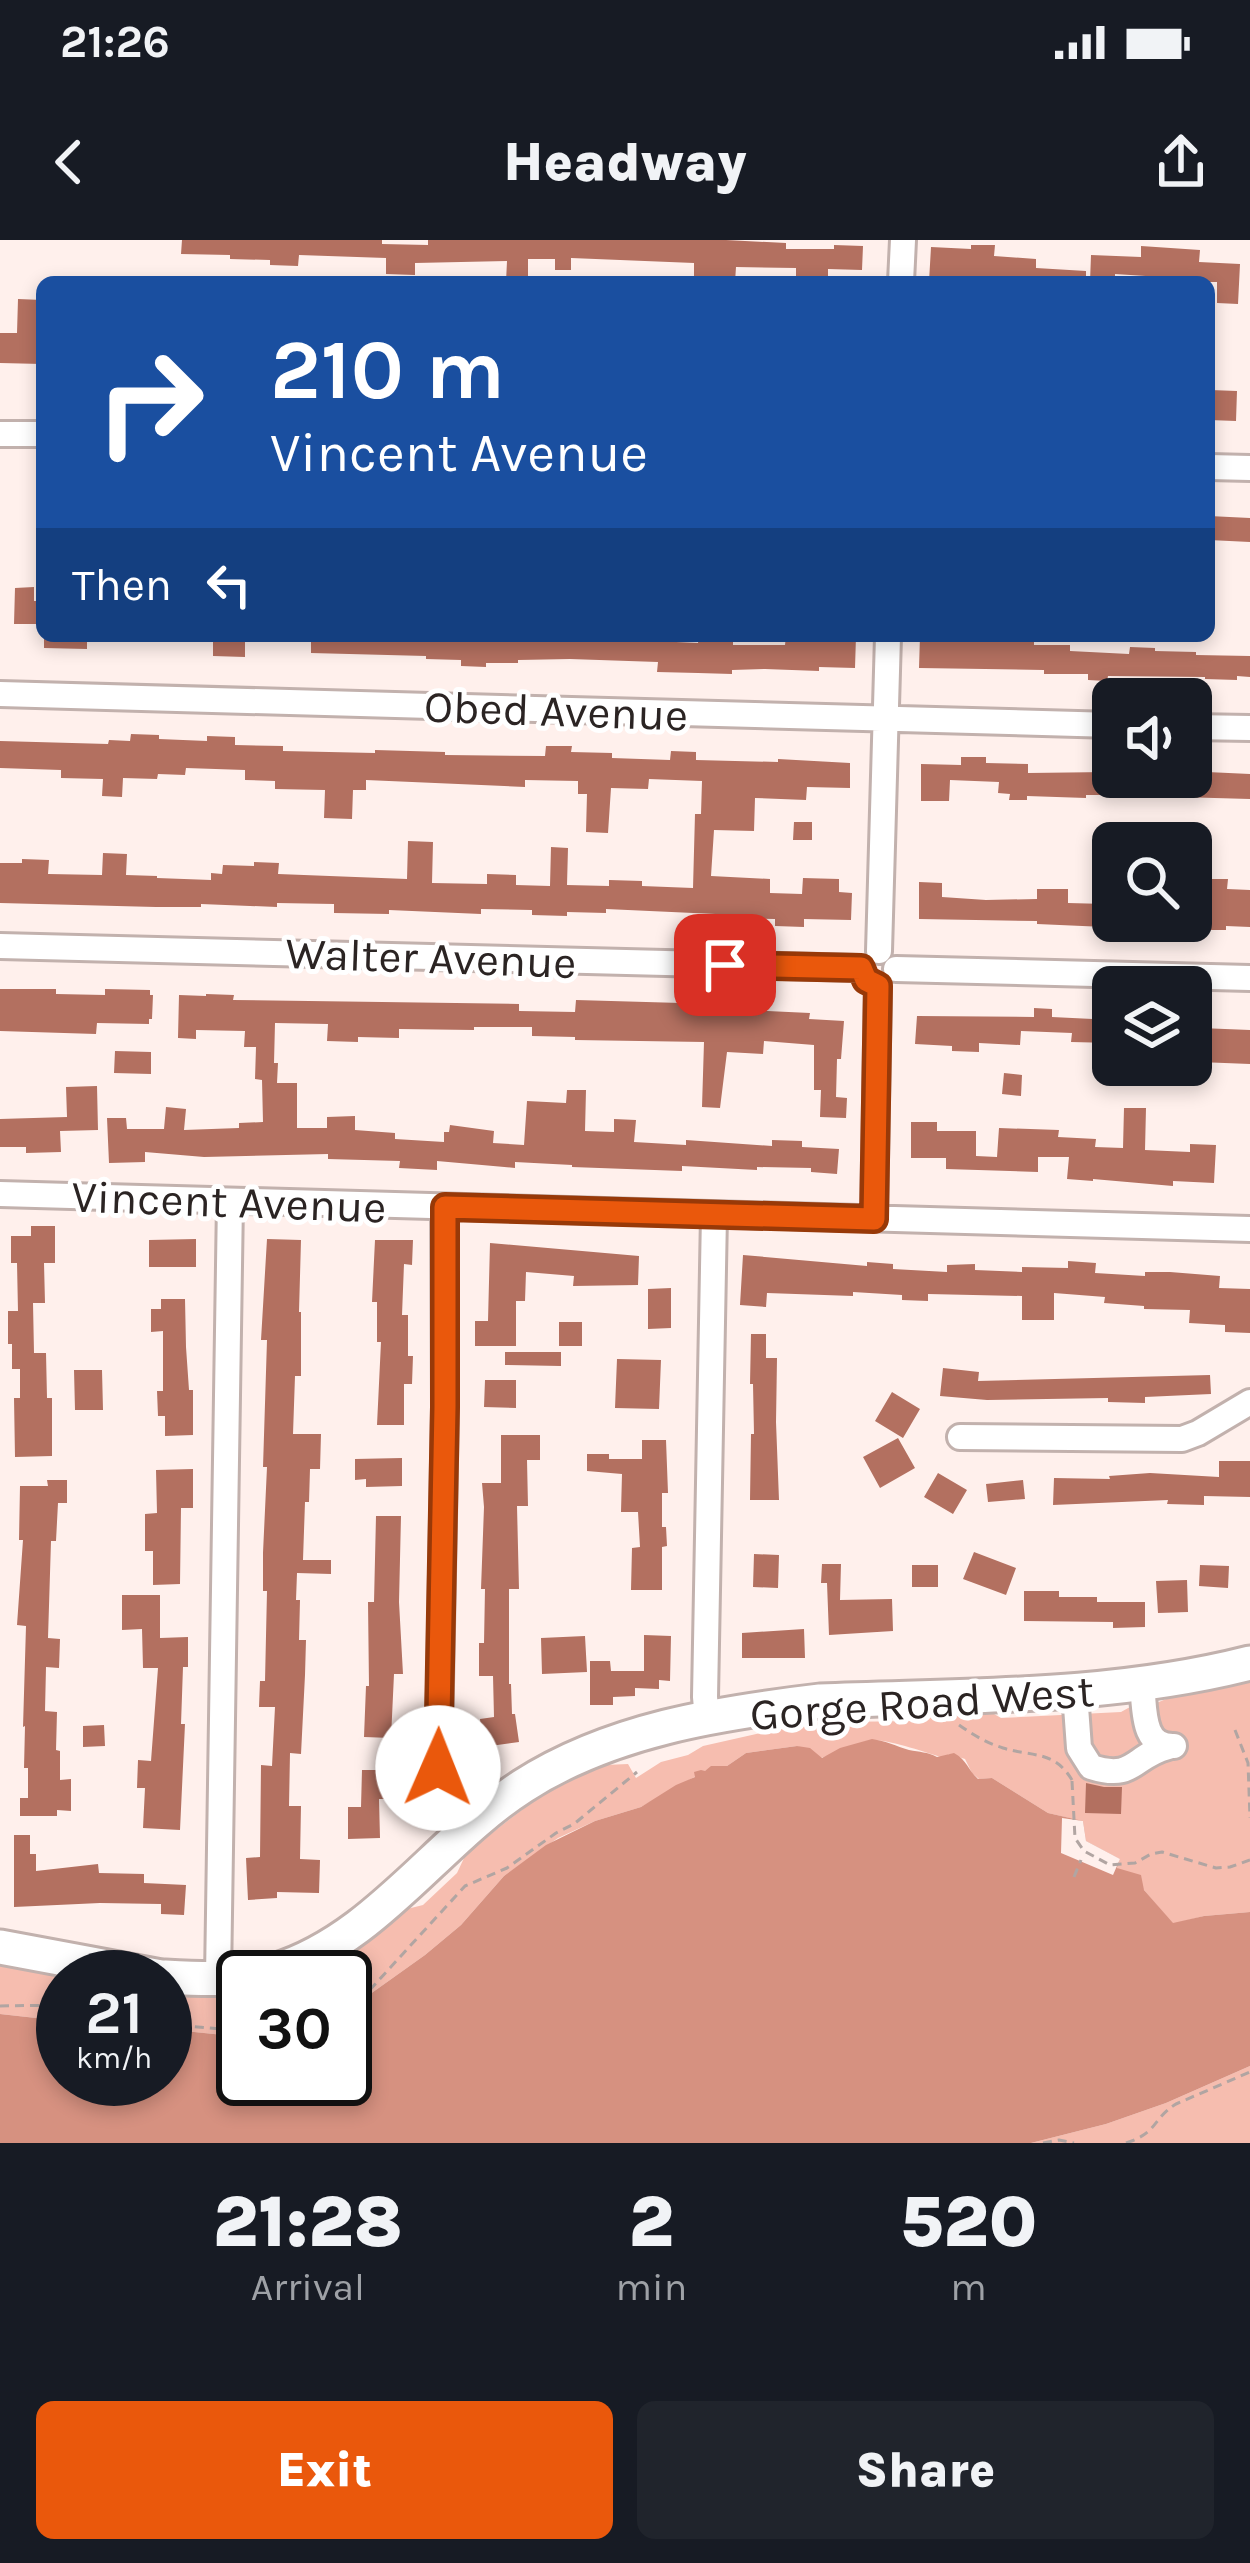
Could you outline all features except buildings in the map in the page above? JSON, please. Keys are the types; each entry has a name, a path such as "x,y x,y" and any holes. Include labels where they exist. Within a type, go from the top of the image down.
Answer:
{"main road":[{"name":"Gorge Road West","path":"320,1950 378,1910 460,1834 524,1785 592,1749 628,1737 820,1701 1075,1693 1250,1663"},
{"name":"Gorge Road West","path":"0,1947 36,1954"}],"street":[{"path":"902,276 903,240"},
{"path":"0,434 36,434"},
{"path":"1215,467 1250,468"},
{"path":"874,1219 888,642"},
{"name":"Obed Avenue","path":"0,694 1092,724"},
{"path":"1212,727 1250,728"},
{"name":"Walter Avenue","path":"0,946 1250,978"},
{"name":"Vincent Avenue","path":"0,1194 1250,1229"},
{"path":"218,1950 230,1201"},
{"path":"445,1207 438,1797 443,1813 460,1834"},
{"path":"707,1719 713,1215"},
{"path":"960,1437 1182,1439 1250,1402"},
{"path":"1075,1693 1079,1748 1091,1768 1124,1772 1154,1751 1173,1746 1158,1745 1151,1738 1142,1684"}],"path":[{"path":"959,1725 988,1743 1042,1755 1064,1766 1075,1792 1078,1845 1110,1864 1136,1863 1162,1852 1216,1868 1250,1860"},
{"path":"1235,1730 1249,1763 1250,1818"},
{"path":"372,1988 465,1886 507,1868 574,1825 637,1772"},
{"path":"1074,1876 1081,1860"},
{"path":"0,2006 36,2005"},
{"path":"1129,2142 1154,2129 1175,2104 1250,2072"},
{"path":"1043,2143 1074,2143"}],"shaded area":[{"path":"1250,1681 1250,1912 1173,1924 1117,1868 1120,1859 1086,1841 1082,1821 1048,1813 992,1778 979,1779 965,1759 875,1740 821,1758 797,1746 746,1753 641,1807 558,1838 504,1876 461,1925 372,1993 372,1950 355,1950 407,1909 423,1905 457,1873 465,1856 536,1799 605,1765 628,1764 636,1778 661,1762 703,1746 774,1730 840,1722 915,1721 920,1715 994,1714 1001,1718 1121,1712"},
{"path":"872,1739 937,1757 954,1753 978,1779 992,1778 1048,1813 1083,1821 1086,1841 1120,1859 1117,1868 1141,1875 1144,1890 1173,1923 1250,1912 1250,2066 1166,2103 1031,2143 0,2143 0,2014 36,2018 36,2106 192,2106 192,2032 216,2034 216,2106 372,2106 372,1993 461,1925 504,1876 546,1845 595,1821 641,1807 695,1777 694,1772 727,1766 746,1753 797,1746 810,1748 822,1758"},
{"path":"0,1965 36,1971 36,2018 0,2014"},
{"path":"192,1996 216,1996 216,2034 192,2032"},
{"path":"1250,2066 1250,2143 1031,2143 1166,2103"}],"pier":[{"path":"1062,1818 1083,1821 1086,1841 1120,1859 1113,1875 1061,1853"}],"route":[{"path":"438,1768 445,1207 874,1219 878,986 866,980 861,968 725,965"}]}
